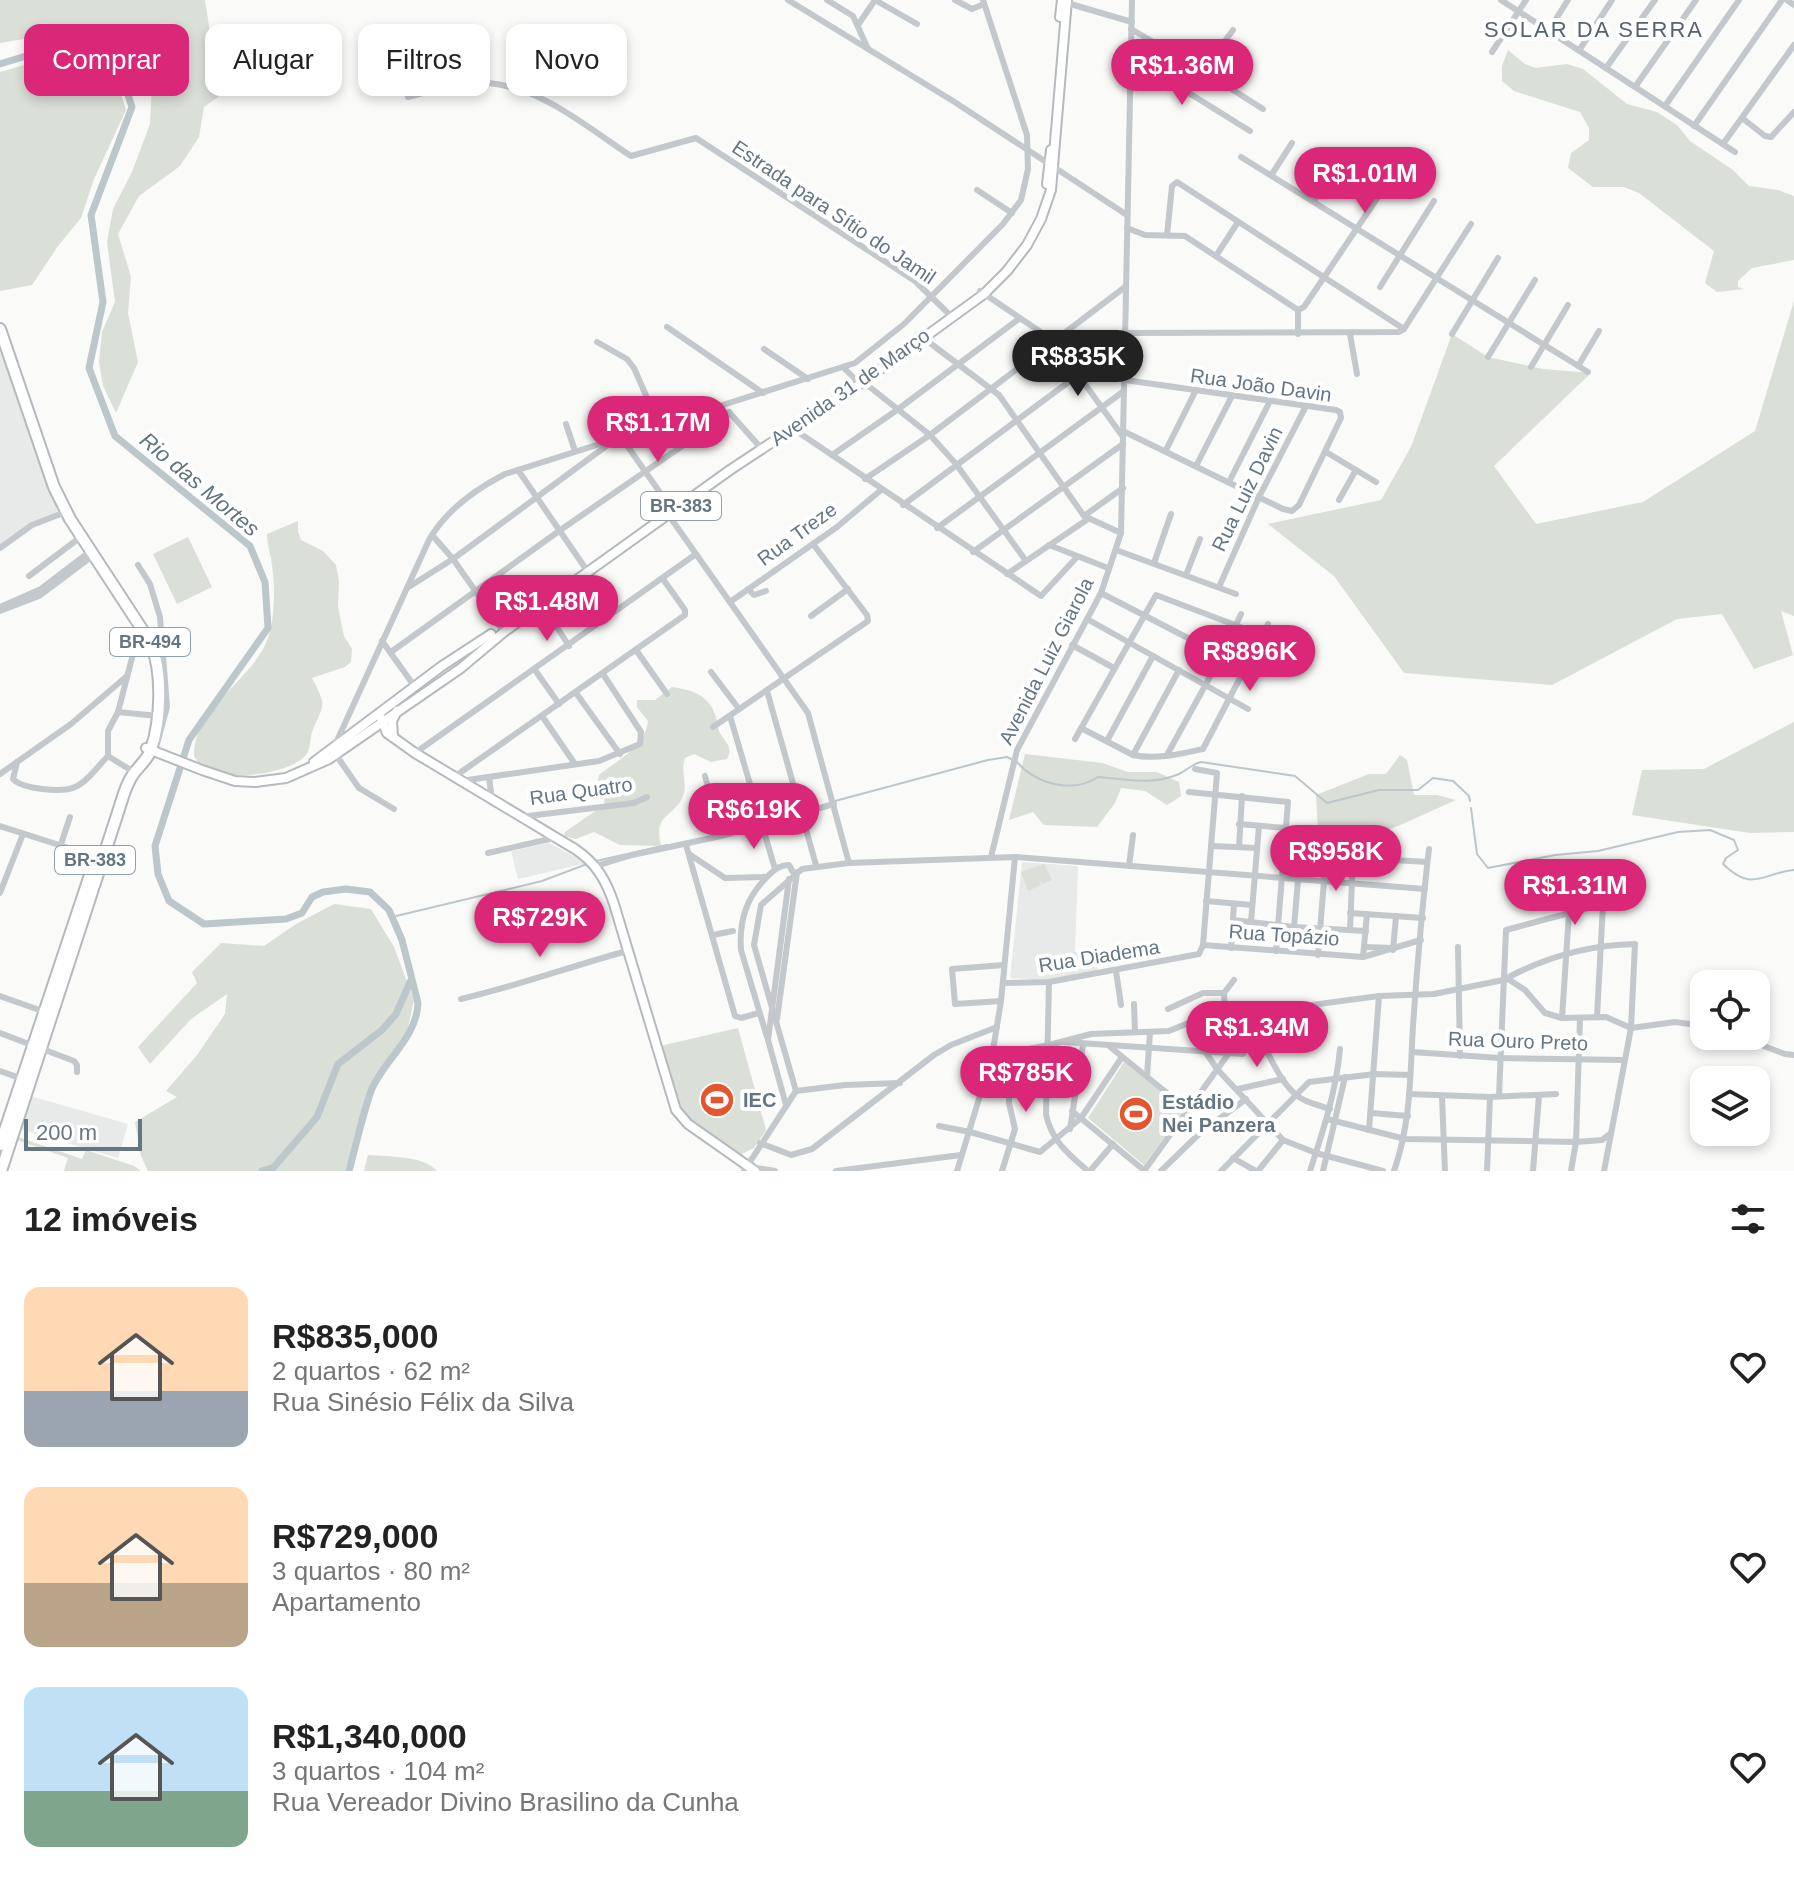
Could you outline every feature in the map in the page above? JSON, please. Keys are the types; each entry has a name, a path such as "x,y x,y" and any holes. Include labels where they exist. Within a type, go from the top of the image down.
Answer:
{"highway":[{"name":"BR-494","path":"0,329 54,487 66,512 151,643 156,663 158,716 154,750"},
{"name":"BR-383","path":"38,1046 45,1012 128,783 154,750"},
{"name":"BR-383","path":"0,1145 11,1110 27,1080 120,786 129,769 154,750"},
{"name":"BR-383","path":"2,1166 11,1110"}],"main road":[{"name":"Avenida 31 de Março","path":"154,750 235,781 274,781 301,773 453,674 502,630 759,447 858,383 982,292 1005,270 1039,218 1053,166 1065,1"},
{"name":"Avenida 31 de Março","path":"362,733 387,706 442,666 542,604 586,570"},
{"path":"442,666 452,667 453,674"},
{"path":"387,706 381,722 392,736 586,856 596,866 610,894 676,1110 688,1124 749,1168"},
{"path":"392,736 392,721 397,710"},
{"path":"362,733 392,736"}],"street":[{"path":"788,0 1127,215"},
{"path":"858,25 875,0 917,24"},
{"path":"394,809 359,788 337,751 405,590 432,535 451,511 478,488 518,470 808,379 869,354 932,297 1012,213 1021,200 1028,169 1027,135 984,2 972,9 955,0"},
{"name":"Avenida Luiz Giarola","path":"991,857 1017,750 1101,593 1121,533 1132,0"},
{"path":"1501,0 1735,152"},
{"path":"1492,52 1526,0"},
{"path":"1549,30 1568,0"},
{"path":"1580,49 1612,0"},
{"path":"1606,68 1655,0"},
{"path":"1635,87 1696,0"},
{"path":"1665,106 1739,0"},
{"path":"1694,126 1784,0 1794,5"},
{"path":"829,1 850,13 868,49"},
{"path":"1065,1 1131,26 1263,109"},
{"path":"1203,71 1233,30"},
{"path":"1723,144 1794,45"},
{"path":"1131,57 1250,131"},
{"name":"Estrada para Sítio do Jamil","path":"408,97 485,83 512,86 571,116 631,156 696,138 915,281 950,315"},
{"path":"1742,118 1765,136 1771,137 1794,112"},
{"path":"1272,174 1292,143"},
{"path":"1241,157 1588,372"},
{"path":"1314,201 1334,169"},
{"path":"1167,235 1172,186 1177,182 1404,329"},
{"path":"977,190 1012,213"},
{"path":"1298,310 1304,307 1380,194"},
{"path":"1380,287 1434,201"},
{"path":"1216,256 1238,222"},
{"path":"903,505 1125,336 1395,333 1404,329 1471,224"},
{"path":"1127,228 1145,235 1185,236 1298,310"},
{"path":"1452,334 1498,258"},
{"path":"1488,357 1535,280"},
{"path":"865,479 930,435 1125,287"},
{"path":"982,292 1054,341 1124,438 1166,450 1292,511 1299,505 1326,452 1376,482"},
{"path":"1531,367 1568,305"},
{"path":"1298,310 1298,334"},
{"path":"832,455 1020,318"},
{"path":"667,327 763,393"},
{"path":"1578,366 1599,331"},
{"path":"1350,334 1357,374"},
{"path":"919,336 999,395 1086,517 1121,533"},
{"path":"597,342 627,359 634,368 659,425"},
{"path":"764,349 808,379"},
{"path":"843,367 858,383 866,384 930,435 956,464 1026,561"},
{"name":"Rua João Davin","path":"1125,380 1336,410 1341,418 1326,452"},
{"path":"937,528 1124,391"},
{"path":"1166,450 1195,392"},
{"path":"1196,466 1232,396"},
{"path":"1229,482 1270,401"},
{"path":"726,405 759,447"},
{"name":"Rua Luiz Davin","path":"1219,587 1259,497 1306,406"},
{"path":"391,652 730,413"},
{"path":"566,424 575,451"},
{"path":"791,428 1041,596 1077,557"},
{"path":"618,438 645,471 696,554 808,713 849,863"},
{"path":"405,590 453,559 618,438"},
{"path":"973,552 1064,487 1124,438"},
{"path":"518,470 586,570"},
{"path":"1339,500 1356,470"},
{"path":"1007,574 1123,488"},
{"name":"Rua Treze","path":"730,602 813,544 881,490"},
{"path":"0,548 38,522 66,512"},
{"path":"1154,563 1171,514"},
{"path":"432,535 453,559 502,630"},
{"path":"29,576 82,536"},
{"path":"1186,575 1200,539"},
{"path":"713,727 868,621 867,615 813,544"},
{"path":"1049,545 1108,568"},
{"path":"1116,550 1236,594"},
{"path":"0,609 39,596 93,552"},
{"path":"415,753 696,554"},
{"path":"138,565 150,584 157,605 162,646 167,707 164,726 154,750"},
{"path":"458,779 686,613 663,579"},
{"path":"748,589 754,595 766,591"},
{"path":"811,616 848,589"},
{"path":"1101,593 1223,653"},
{"path":"1075,739 1156,595 1264,636"},
{"path":"542,604 569,646"},
{"path":"1167,755 1241,614"},
{"path":"1087,619 1248,709"},
{"path":"1081,728 1133,755 1167,755 1203,749 1268,624"},
{"path":"382,641 415,687"},
{"path":"17,762 13,776 15,783 31,789 75,787 108,756 108,731 118,712 136,651 151,643"},
{"path":"1072,645 1114,668"},
{"path":"636,650 667,694"},
{"path":"1107,741 1153,656"},
{"path":"535,670 559,704"},
{"path":"1133,755 1179,670"},
{"path":"711,672 739,709"},
{"path":"458,779 599,761 640,744 642,736 603,674"},
{"path":"0,774 71,724 127,676"},
{"path":"767,691 816,865"},
{"path":"576,693 620,754"},
{"path":"118,712 158,716"},
{"path":"542,716 575,764"},
{"path":"730,716 775,869"},
{"path":"108,756 129,769"},
{"path":"1195,769 1217,773 1203,945"},
{"path":"705,776 720,834"},
{"path":"489,777 492,800"},
{"path":"1189,792 1288,802 1276,951"},
{"path":"1239,847 1242,796"},
{"name":"Rua Quatro","path":"520,817 634,803 647,797"},
{"path":"596,866 632,855 686,845 833,802"},
{"path":"60,847 70,817"},
{"path":"1239,824 1286,828"},
{"path":"0,826 99,858"},
{"path":"1251,922 1259,826"},
{"path":"0,893 23,834"},
{"path":"1129,866 1133,835"},
{"path":"488,853 554,838"},
{"path":"686,845 735,1016 741,1018 759,1013"},
{"path":"1212,846 1257,848"},
{"path":"1394,1171 1405,1139 1408,1116 1415,994 1429,849"},
{"path":"689,854 725,878 767,877"},
{"path":"1318,955 1326,856 1427,862"},
{"path":"957,1171 992,1056 1001,1001 1015,857"},
{"path":"796,1091 755,953 754,936 761,905 794,875 816,865 1015,857 1425,889"},
{"path":"1350,930 1353,857"},
{"path":"776,1023 794,875 787,864 775,869 749,898 741,938 741,950 786,1105"},
{"path":"0,868 8,871"},
{"path":"768,1040 794,875"},
{"path":"1294,927 1298,880"},
{"path":"1597,1017 1605,890 1635,891"},
{"path":"1206,901 1252,905"},
{"path":"1231,948 1234,904"},
{"path":"1499,1096 1506,930 1603,904"},
{"path":"1350,913 1423,918"},
{"path":"1562,1018 1569,913"},
{"path":"1363,957 1367,914"},
{"path":"1364,947 1393,949 1396,916"},
{"path":"1233,920 1366,931"},
{"path":"713,935 742,929"},
{"path":"733,931 741,938"},
{"name":"Rua Topázio","path":"1203,945 1363,957 1421,940"},
{"path":"1503,980 1536,962 1601,945 1635,944 1631,1028 1604,1171"},
{"name":"Rua Diadema","path":"1003,983 1049,982 1116,971 1199,954 1203,945"},
{"path":"1458,947 1460,1056"},
{"path":"461,999 627,951"},
{"path":"1001,1001 955,1004 952,969 1004,965"},
{"path":"1116,971 1121,1005"},
{"path":"992,1056 1091,1034 1182,1028 1203,1017 1458,990 1508,979 1525,990 1545,1013 1562,1018 1606,1017 1631,1028 1675,1022 1690,1024"},
{"path":"1225,1016 1224,993 1234,980"},
{"path":"1049,982 1046,1114 1049,1131 1089,1171 1113,1144"},
{"path":"1168,1009 1203,993 1224,993"},
{"path":"0,996 45,1012"},
{"path":"1369,1130 1379,996"},
{"path":"1134,1004 1135,1032"},
{"path":"1063,1042 1243,1054 1251,1013"},
{"path":"1203,1017 1204,1050 1217,1069 1283,1140 1316,1153 1383,1171"},
{"path":"1571,1171 1576,1142 1580,1018"},
{"path":"1249,1024 1260,1035 1283,1079 1296,1096 1330,1109"},
{"path":"760,1143 791,1155 812,1149 934,1055 997,1027"},
{"path":"1147,1076 1150,1032"},
{"path":"0,1033 76,1063 77,1072"},
{"path":"1070,1129 1083,1045"},
{"path":"1109,1046 1188,1110"},
{"path":"1770,1048 1794,1055"},
{"path":"1323,1171 1341,1077 1340,1049"},
{"name":"Rua Ouro Preto","path":"1412,1052 1500,1058 1624,1060"},
{"path":"1072,1111 1144,1171 1229,1053"},
{"path":"939,1126 1040,1152 1081,1118 1122,1057"},
{"path":"0,1071 27,1080"},
{"path":"1221,1171 1309,1082 1375,1074 1410,1075"},
{"path":"1310,1171 1331,1120 1330,1109 1341,1077"},
{"path":"1002,1171 1015,1129 1009,1103 1010,1078"},
{"path":"1238,1089 1283,1079"},
{"path":"775,1171 749,1168 760,1143 796,1091 901,1083"},
{"path":"1409,1094 1442,1097 1556,1094"},
{"path":"1533,1171 1539,1095"},
{"path":"1442,1097 1445,1171"},
{"path":"1487,1171 1490,1097"},
{"path":"1161,1171 1200,1133 1246,1099"},
{"path":"1371,1113 1408,1116"},
{"path":"1331,1120 1405,1139 1576,1142 1602,1140 1610,1134"},
{"path":"1233,1158 1257,1171 1283,1140"},
{"path":"836,1171 961,1155"}],"shaded area":[{"path":"0,0 205,0 209,24 205,24 205,96 219,96 204,107 199,137 180,166 139,196 118,234 131,277 128,313 138,362 116,413 103,386 99,362 102,332 115,302 107,242 113,209 132,172 150,124 151,96 189,96 189,24 24,24 24,39 0,43"},
{"path":"1508,50 1535,68 1567,64 1583,69 1627,104 1657,112 1677,125 1690,141 1733,170 1749,186 1794,196 1794,260 1752,268 1738,281 1738,287 1744,289 1717,292 1705,283 1714,251 1639,193 1624,187 1593,187 1568,168 1571,153 1589,140 1589,128 1580,112 1514,91 1502,81 1502,66"},
{"path":"24,65 24,96 121,96 126,110 94,179 81,218 32,285 0,291 0,72"},
{"path":"1794,301 1794,616 1781,611 1793,655 1754,669 1722,614 1677,619 1552,685 1404,673 1334,576 1268,524 1381,500 1411,447 1452,334 1488,357 1543,369 1591,373 1494,466 1536,524 1643,502 1755,431"},
{"path":"0,340 62,513 53,515 0,546"},
{"path":"298,521 301,540 323,551 336,565 338,607 344,636 352,649 351,662 312,678 322,708 308,752 303,758 280,770 263,773 229,775 214,772 194,756 196,739 213,708 250,668 268,638 274,588 267,534"},
{"path":"188,537 212,587 177,604 153,554"},
{"path":"672,687 707,700 729,747 727,759 711,762 694,754 685,758 683,796 662,821 659,835 661,846 620,845 594,832 576,839 564,836 565,832 604,805 599,775 642,739 648,721 637,707 637,700 655,700"},
{"path":"1794,722 1794,832 1750,833 1632,815 1642,770 1704,769"},
{"path":"1025,754 1102,763 1128,772 1157,772 1179,782 1181,796 1167,805 1145,791 1121,788 1115,803 1097,827 1044,825 1033,812 1009,820"},
{"path":"1400,755 1407,760 1414,795 1437,795 1456,800 1349,844 1318,829 1316,795 1369,774 1386,774"},
{"path":"1288,831 1326,835 1323,877 1285,875"},
{"path":"549,843 587,863 518,879 511,851"},
{"path":"1022,862 1078,866 1075,952 1103,956 1102,964 1097,964 1098,973 1048,980 1010,978"},
{"path":"1044,864 1052,880 1042,884 1039,879 1041,885 1028,891 1021,872"},
{"path":"334,904 371,909 394,947 414,1000 406,1037 372,1088 349,1171 148,1171 141,1156 135,1122 177,1097 166,1091 197,1055 225,1014 227,994 191,1019 150,1064 138,1047 197,983 192,972 221,943 264,946 296,924"},
{"name":"IEC","path":"738,1028 766,1130 754,1148 740,1155 699,1129 680,1110 660,1046"},
{"name":"Estádio Nei Panzera","path":"1124,1062 1184,1110 1144,1165 1088,1118"},
{"path":"27,1095 128,1124 118,1158 16,1128"},
{"path":"18,1137 82,1159 86,1150 141,1171 64,1171 68,1158 17,1140"},
{"path":"368,1155 414,1159 437,1171 364,1171"}],"waterway":[{"name":"Rio das Mortes","path":"0,64 69,43 119,67 132,107 91,215 103,302 89,368 115,436 250,546 265,582 268,628 189,740 155,846 158,874 169,901 204,924 286,919 302,913 312,897 323,892 346,889 370,892 389,910 402,940 418,1003 416,1016 406,1038 371,1091 349,1171"},
{"path":"835,801 988,760 1011,759"},
{"path":"1016,761 1043,781 1066,785 1077,785 1098,777 1159,780 1201,762 1295,776 1327,803 1379,790 1418,790 1433,778 1453,781 1469,796 1470,801"},
{"path":"1471,808 1477,854 1488,868 1555,855 1598,851 1678,832 1710,830 1734,840 1738,850 1723,864 1742,878 1758,879 1794,870"},
{"path":"596,861 667,845"},
{"path":"392,917 542,881 587,864"},
{"path":"262,1171 273,1168 317,1117 338,1064 382,1030 396,1014 411,980"}],"place":[{"name":"IEC","path":"717,1100"},
{"name":"Estádio Nei Panzera","path":"1136,1114"}],"district":[{"name":"SOLAR DA SERRA","path":"1594,29"}]}
